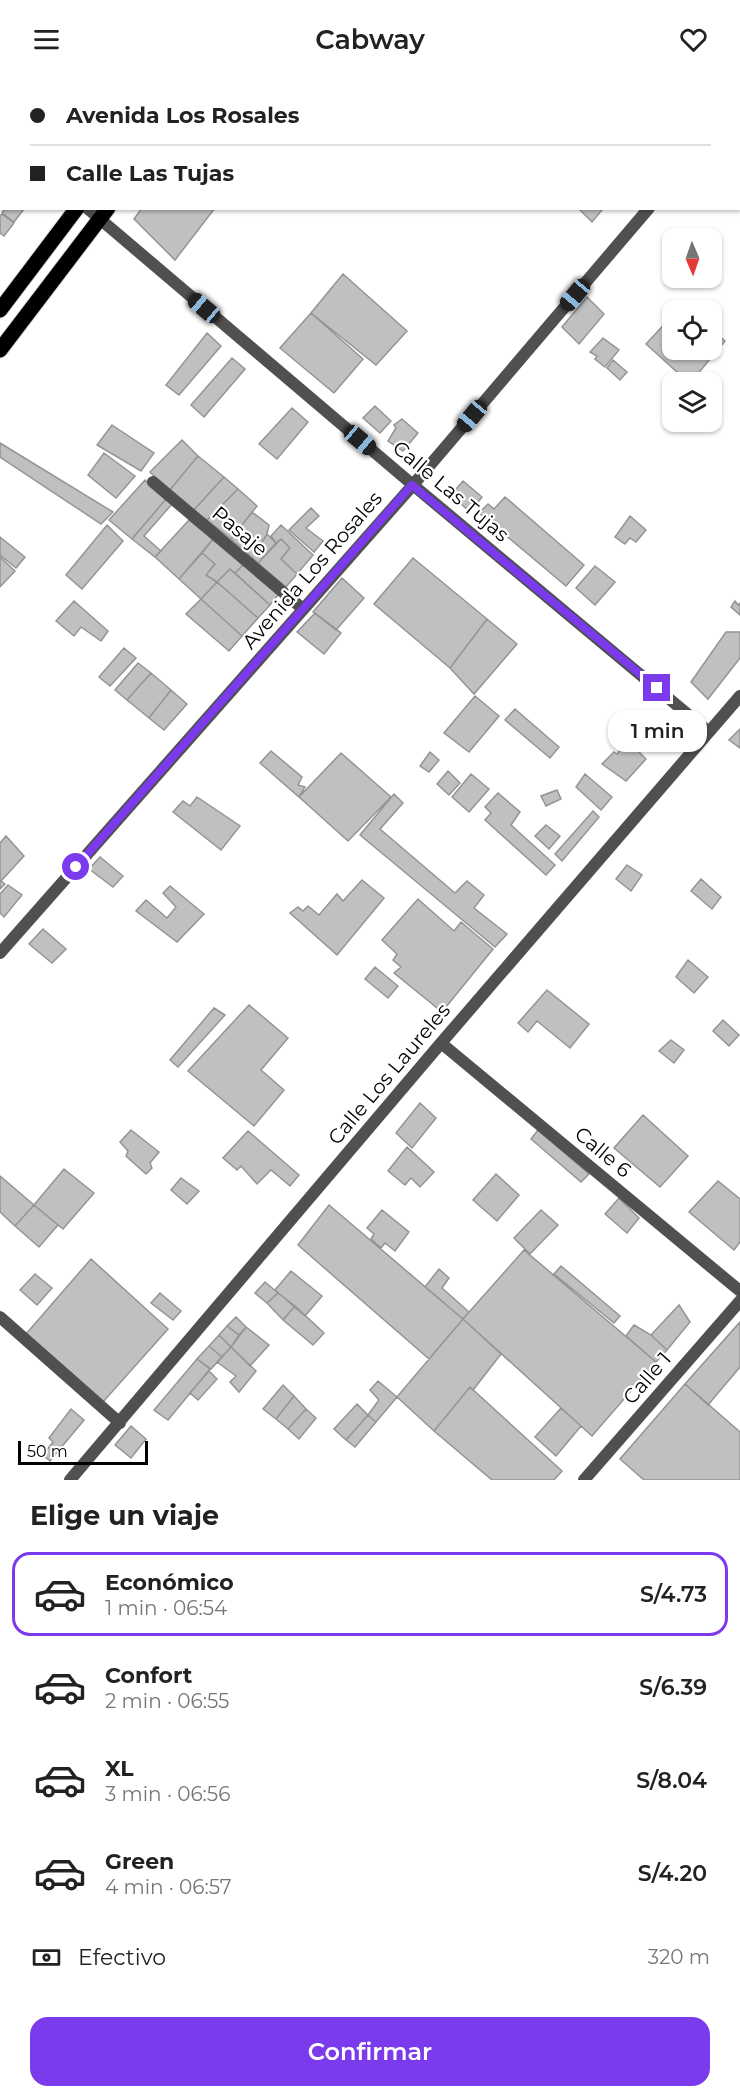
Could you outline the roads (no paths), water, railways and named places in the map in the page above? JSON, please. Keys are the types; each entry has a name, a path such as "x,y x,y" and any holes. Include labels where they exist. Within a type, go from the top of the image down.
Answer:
{"main road":[{"path":"0,310 75,210"},
{"path":"0,350 104,214"}],"street":[{"name":"Avenida Los Rosales","path":"0,953 412,485 647,210"},
{"name":"Calle Las Tujas","path":"104,214 412,485 709,732"},
{"name":"Pasaje","path":"153,482 303,609"},
{"name":"Calle Los Laureles","path":"70,1480 441,1043 740,696"},
{"name":"Calle 6","path":"441,1043 740,1291"},
{"name":"Calle 1","path":"584,1480 740,1301"},
{"path":"0,1317 120,1423"}]}
